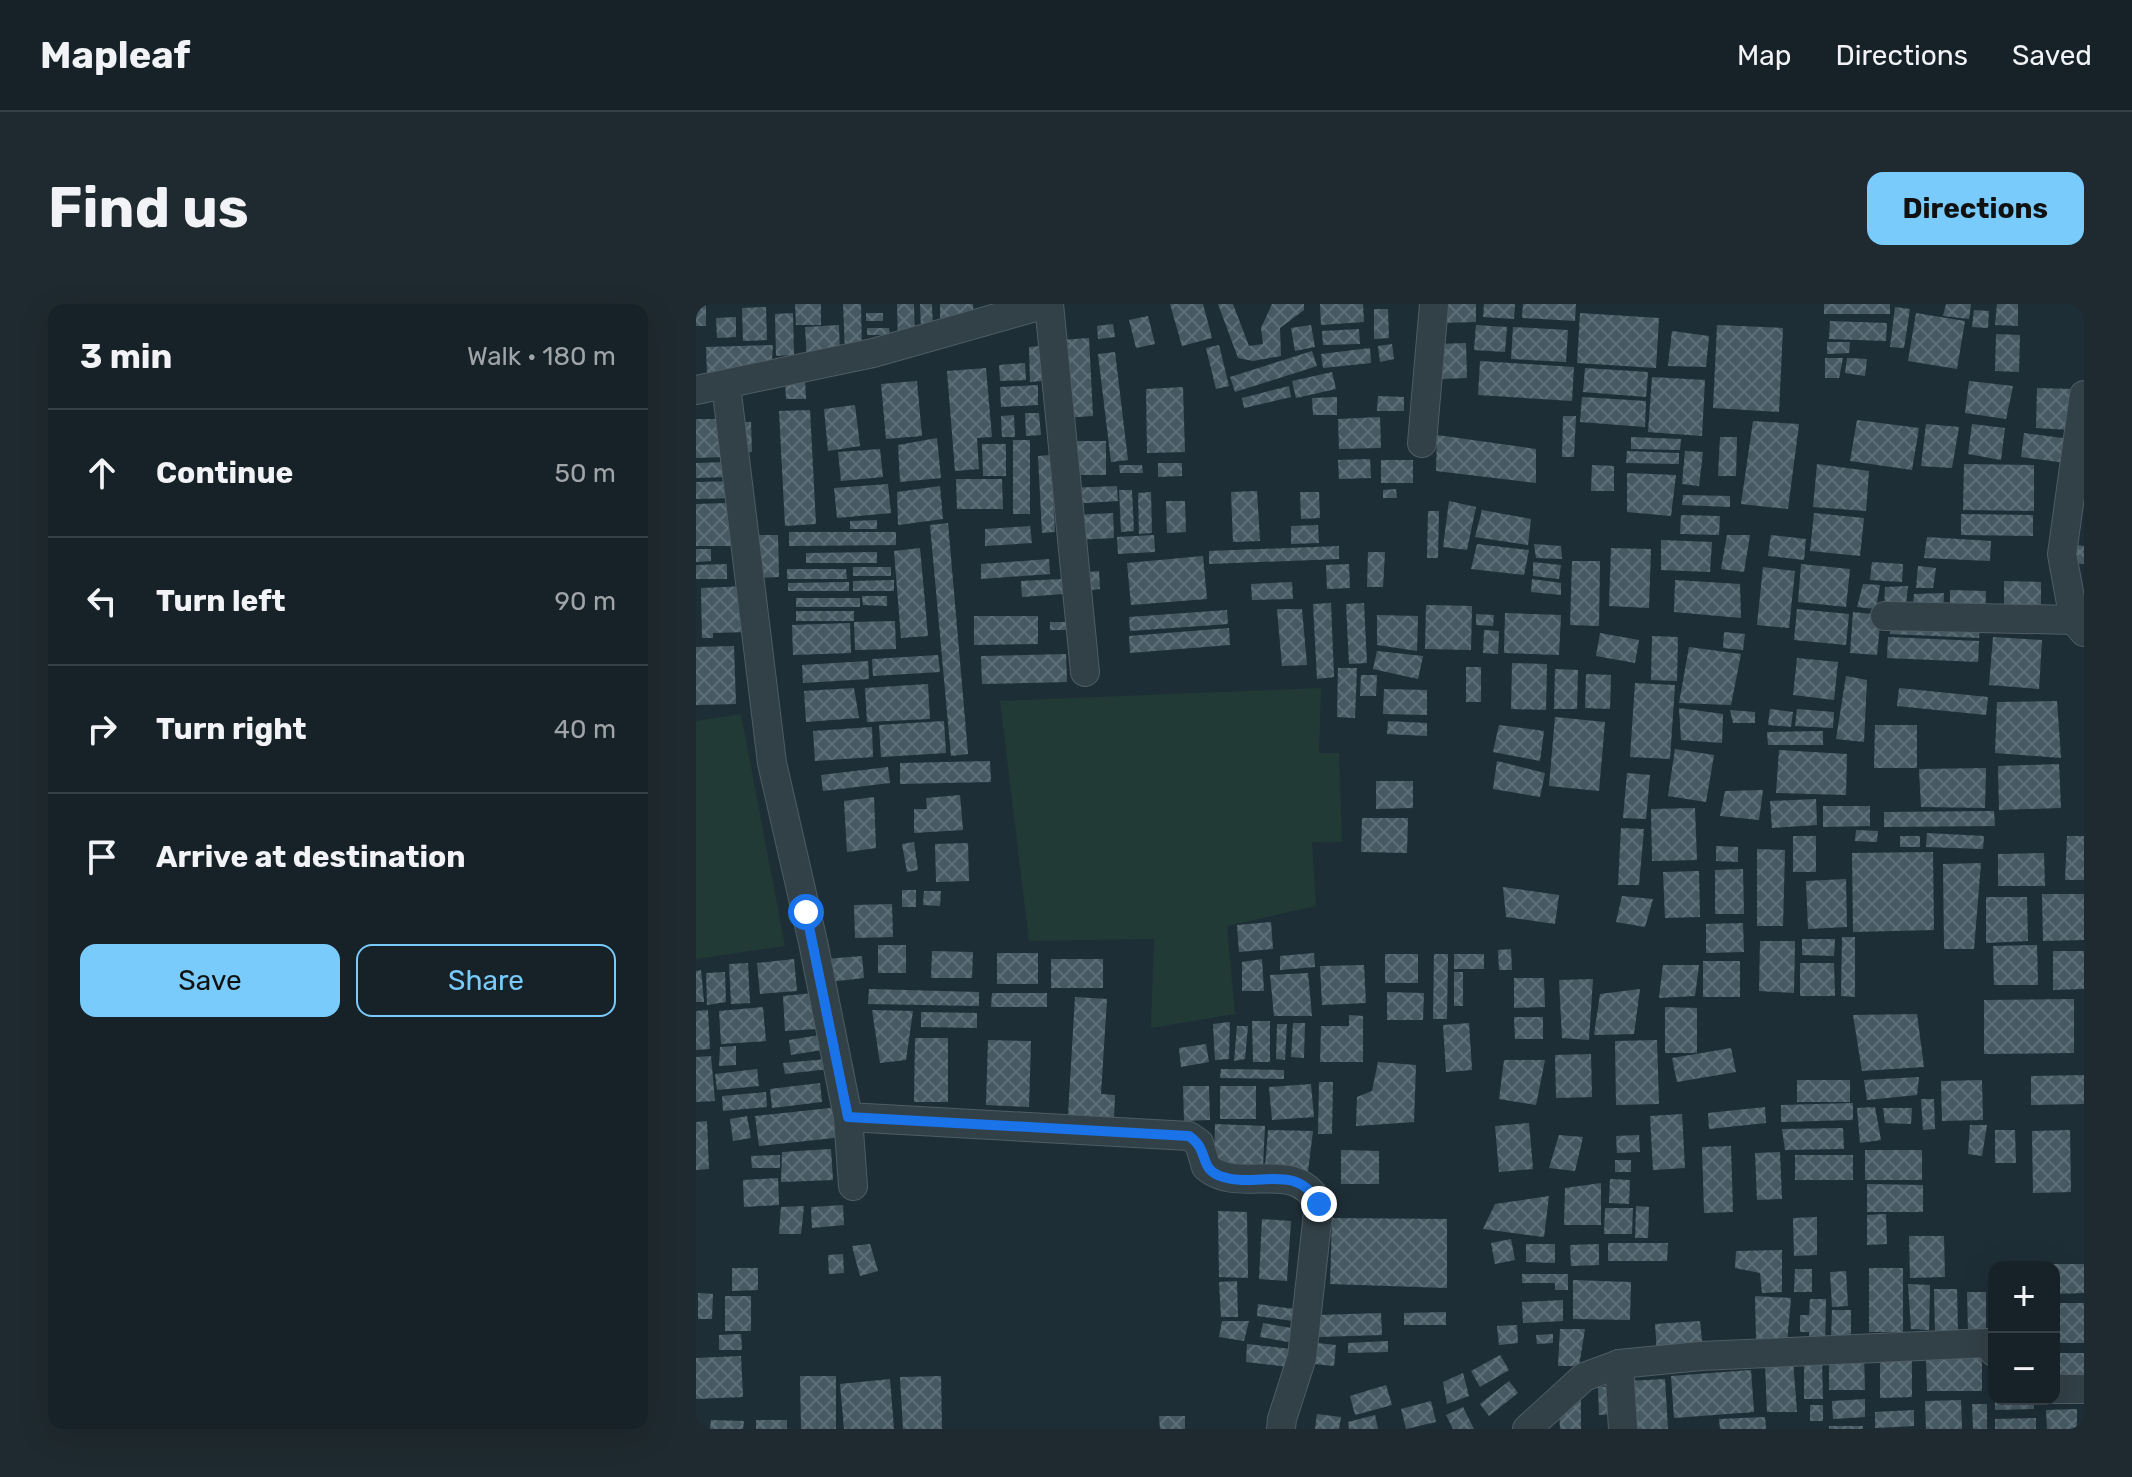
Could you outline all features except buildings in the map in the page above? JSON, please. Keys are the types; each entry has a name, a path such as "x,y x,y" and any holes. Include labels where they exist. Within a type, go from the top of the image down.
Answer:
{"street":[{"path":"696,390 873,353 1048,304 1085,672"},
{"path":"1422,443 1434,304"},
{"path":"726,385 772,763 813,942 848,1117 853,1186"},
{"path":"1885,616 2079,626 2062,554 2084,395"},
{"path":"848,1117 1189,1136 1199,1143 1206,1167 1225,1178 1287,1179 1308,1188 1319,1204 1302,1357 1281,1429"},
{"path":"1527,1429 1584,1377 1619,1364 1701,1356 1988,1344"},
{"path":"1619,1364 1623,1429"},
{"path":"2060,1389 2084,1389"}],"green space":[{"path":"1321,688 1319,753 1339,753 1342,842 1312,842 1316,906 1227,926 1235,1014 1151,1028 1154,939 1029,941 1000,701"},
{"path":"741,714 785,946 696,959 696,721"}],"route":[{"path":"806,912 848,1117 1189,1136 1199,1143 1206,1167 1212,1172 1225,1178 1298,1182 1315,1195 1319,1204"}]}
